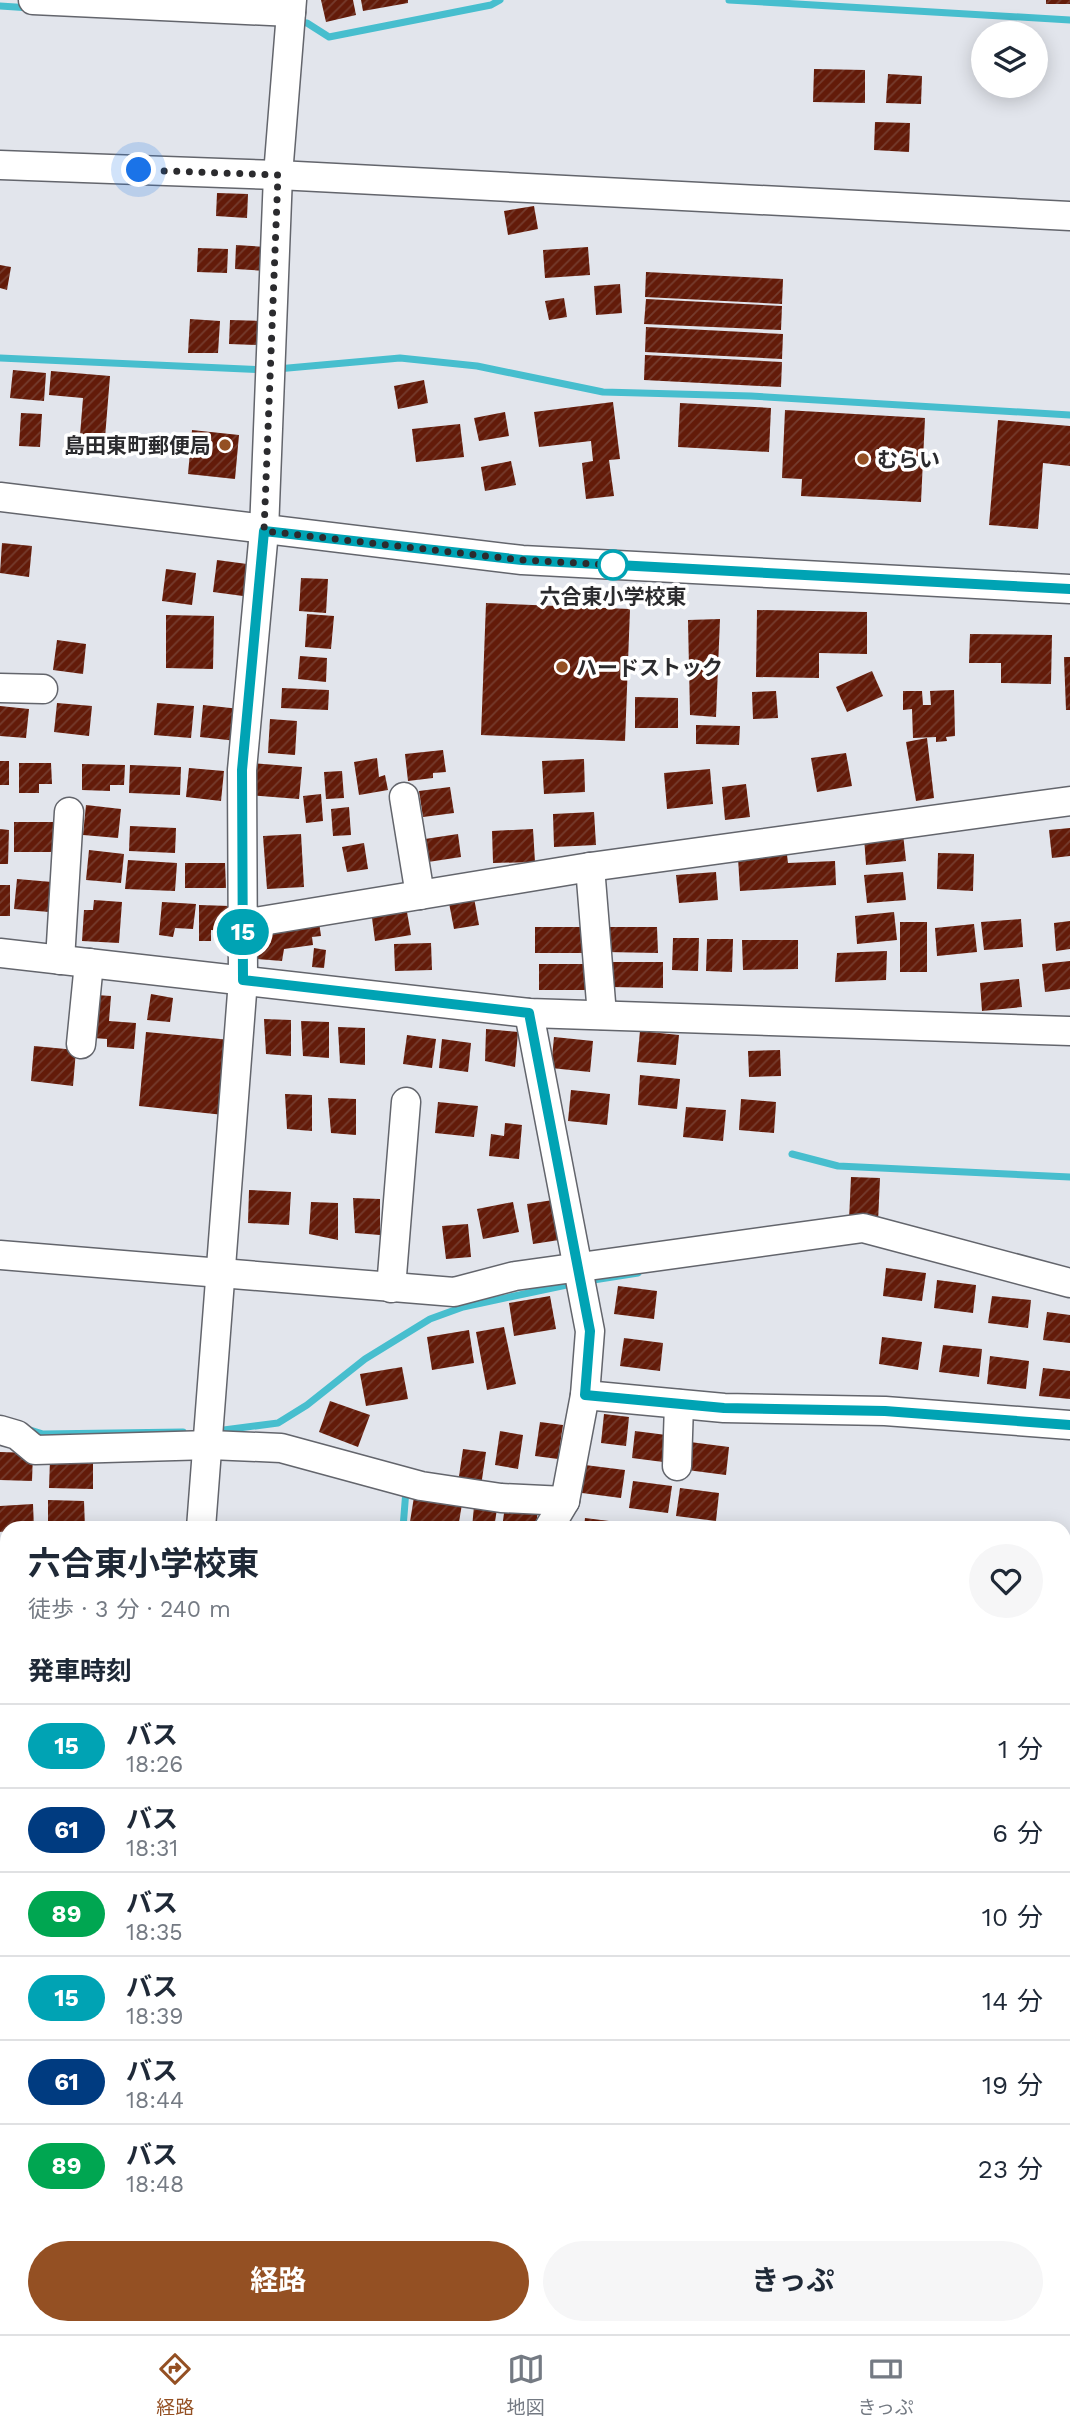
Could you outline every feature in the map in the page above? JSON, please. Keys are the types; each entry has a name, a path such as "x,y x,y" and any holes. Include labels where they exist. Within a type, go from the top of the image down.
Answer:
{"street":[{"path":"33,0 291,6 278,175 264,531 242,770 243,980 210,1445 202,1521"},
{"path":"0,165 278,175 1070,216"},
{"path":"0,497 264,531 522,560 1070,589"},
{"path":"0,688 43,689"},
{"path":"404,797 420,895"},
{"path":"243,924 590,867 1070,801"},
{"path":"60,960 69,812"},
{"path":"590,867 601,1015"},
{"path":"0,953 529,1013 1070,1031"},
{"path":"82,1044 89,963"},
{"path":"529,1013 575,1267 590,1331 585,1395 565,1500 553,1521"},
{"path":"391,1288 406,1102"},
{"path":"0,1255 454,1292 515,1276 863,1228 1070,1283"},
{"path":"585,1395 679,1404 885,1411 1070,1425"},
{"path":"677,1466 679,1404"},
{"path":"0,1430 17,1435 35,1450 210,1445 281,1448 421,1486 501,1499 565,1500"}],"building":[{"path":"321,0 353,0 356,15 326,22"},
{"path":"361,0 408,0 408,3 363,11"},
{"path":"1046,0 1070,0 1070,4 1046,4"},
{"path":"814,69 865,70 865,103 813,102"},
{"path":"888,74 922,76 921,104 886,103"},
{"path":"875,122 910,123 909,152 874,150"},
{"path":"217,193 248,194 247,218 216,216"},
{"path":"534,206 538,229 508,235 504,211"},
{"path":"236,245 267,247 266,271 235,269"},
{"path":"588,247 590,275 545,278 543,250"},
{"path":"198,248 228,249 227,273 197,272"},
{"path":"0,265 11,267 7,290 0,288"},
{"path":"646,272 783,279 782,304 645,297"},
{"path":"620,284 622,313 596,315 594,286"},
{"path":"564,298 567,317 549,320 545,301"},
{"path":"646,299 782,306 781,330 644,324"},
{"path":"190,319 220,321 218,353 188,353"},
{"path":"230,320 260,321 259,345 229,344"},
{"path":"646,327 783,334 782,359 645,352"},
{"path":"645,355 782,362 781,387 644,380"},
{"path":"13,370 46,373 44,401 10,398"},
{"path":"51,371 110,376 104,450 79,448 83,398 49,395"},
{"path":"424,380 428,403 398,409 394,386"},
{"path":"613,402 620,459 609,460 614,496 586,499 582,463 593,461 591,441 539,447 534,412"},
{"path":"680,403 771,408 769,452 678,447"},
{"path":"785,410 925,418 921,502 801,496 802,479 782,478"},
{"path":"505,412 509,436 479,441 474,418"},
{"path":"21,413 42,414 40,447 19,446"},
{"path":"998,420 1070,426 1070,466 1043,463 1038,529 989,525"},
{"path":"460,424 464,457 416,462 412,429"},
{"path":"192,430 239,435 235,479 188,474"},
{"path":"511,461 516,485 485,491 481,467"},
{"path":"2,543 32,546 29,577 0,573"},
{"path":"217,560 247,564 243,596 213,592"},
{"path":"166,569 196,573 192,605 162,601"},
{"path":"301,578 328,579 326,613 299,611"},
{"path":"486,603 630,609 625,741 481,735"},
{"path":"757,610 867,612 867,654 819,653 819,678 756,677"},
{"path":"307,614 334,616 331,649 305,647"},
{"path":"166,615 214,616 213,669 166,668"},
{"path":"720,619 716,717 690,715 688,620"},
{"path":"970,634 1052,635 1051,684 1001,683 1001,663 969,663"},
{"path":"57,640 86,644 83,674 53,670"},
{"path":"300,656 327,658 326,682 298,679"},
{"path":"1064,657 1070,657 1070,710 1066,710"},
{"path":"872,671 883,696 847,712 836,687"},
{"path":"282,688 329,690 328,710 281,708"},
{"path":"954,690 955,736 946,737 947,741 936,742 936,737 913,738 912,709 903,710 903,691 922,691 923,705 931,705 930,691"},
{"path":"776,691 778,718 753,719 752,692"},
{"path":"635,697 678,698 678,728 635,728"},
{"path":"57,703 92,706 89,736 54,732"},
{"path":"157,703 194,706 191,738 154,735"},
{"path":"203,705 240,709 237,741 200,737"},
{"path":"0,706 29,709 26,738 0,736"},
{"path":"270,719 297,721 295,755 268,753"},
{"path":"696,725 740,726 739,745 696,744"},
{"path":"927,738 934,798 916,801 906,742"},
{"path":"443,750 446,772 433,773 433,778 408,781 405,754"},
{"path":"846,753 852,786 817,792 811,758"},
{"path":"377,758 379,777 385,775 388,790 359,795 354,762"},
{"path":"584,759 585,792 544,794 542,761"},
{"path":"0,761 9,761 9,785 0,785"},
{"path":"19,763 51,763 52,784 39,784 39,793 19,793"},
{"path":"252,763 302,767 299,799 249,795"},
{"path":"82,764 125,765 124,785 110,785 110,791 82,790"},
{"path":"130,765 181,767 180,795 129,793"},
{"path":"189,768 224,771 221,801 186,797"},
{"path":"710,769 713,804 667,809 664,773"},
{"path":"342,771 344,798 326,799 324,772"},
{"path":"746,784 750,817 725,820 722,787"},
{"path":"450,787 454,813 423,817 419,791"},
{"path":"321,794 323,821 306,823 303,796"},
{"path":"86,805 121,809 118,838 83,835"},
{"path":"349,807 351,835 333,836 331,809"},
{"path":"594,812 596,845 554,847 553,814"},
{"path":"14,822 53,822 53,852 14,852"},
{"path":"130,826 176,828 175,853 129,851"},
{"path":"1070,828 1070,856 1052,858 1049,830"},
{"path":"0,829 9,830 8,864 0,864"},
{"path":"533,829 535,862 493,863 492,831"},
{"path":"301,834 304,887 267,889 263,836"},
{"path":"458,834 461,857 428,862 425,839"},
{"path":"903,834 906,861 866,865 864,837"},
{"path":"364,843 368,869 347,872 342,847"},
{"path":"89,850 124,854 121,883 86,880"},
{"path":"938,853 974,854 973,891 937,889"},
{"path":"787,855 788,863 835,861 836,885 740,891 738,858"},
{"path":"128,860 177,863 175,891 125,889"},
{"path":"185,863 225,863 226,888 185,888"},
{"path":"716,872 718,900 679,903 676,875"},
{"path":"903,872 906,900 867,903 864,875"},
{"path":"17,879 52,882 49,912 14,909"},
{"path":"0,885 10,885 10,916 0,916"},
{"path":"474,898 479,925 454,929 449,903"},
{"path":"94,900 122,902 119,943 82,941 84,910 93,910"},
{"path":"162,902 196,904 193,929 175,928 173,937 159,935"},
{"path":"199,905 230,906 229,931 211,930 211,941 199,941"},
{"path":"397,907 398,914 407,912 411,935 375,941 372,918 377,917 376,910"},
{"path":"894,912 897,940 857,944 855,916"},
{"path":"1021,919 1023,947 984,950 981,922"},
{"path":"1070,921 1070,949 1056,951 1054,923"},
{"path":"319,922 321,936 312,937 313,945 284,949 282,961 257,959 260,935"},
{"path":"900,922 927,922 927,972 900,972"},
{"path":"974,924 977,952 937,956 935,928"},
{"path":"535,927 587,927 587,953 535,953"},
{"path":"605,927 657,927 658,953 606,952"},
{"path":"673,938 699,938 698,971 672,970"},
{"path":"707,939 733,939 732,972 706,971"},
{"path":"742,940 798,940 798,969 743,970"},
{"path":"431,943 432,970 395,971 394,944"},
{"path":"314,948 326,950 324,968 312,967"},
{"path":"887,951 886,980 835,982 837,953"},
{"path":"1070,961 1070,989 1045,992 1042,964"},
{"path":"611,962 663,962 663,988 611,987"},
{"path":"539,964 591,964 591,990 539,990"},
{"path":"1019,979 1022,1007 982,1011 980,983"},
{"path":"151,994 173,998 170,1022 147,1020"},
{"path":"96,995 111,996 109,1021 136,1023 134,1049 107,1047 107,1039 94,1038"},
{"path":"264,1019 291,1020 291,1056 266,1054"},
{"path":"301,1021 329,1022 329,1058 303,1056"},
{"path":"338,1027 365,1028 365,1065 340,1063"},
{"path":"486,1029 518,1032 515,1067 485,1061"},
{"path":"640,1031 679,1035 676,1065 637,1062"},
{"path":"146,1032 231,1040 224,1115 139,1106"},
{"path":"407,1035 436,1039 432,1068 403,1064"},
{"path":"554,1037 593,1041 590,1072 551,1068"},
{"path":"442,1039 471,1043 468,1072 439,1068"},
{"path":"34,1046 76,1050 73,1086 31,1081"},
{"path":"780,1050 781,1076 749,1077 748,1051"},
{"path":"640,1075 680,1079 677,1109 638,1105"},
{"path":"571,1090 610,1094 607,1125 568,1121"},
{"path":"285,1094 312,1095 312,1131 287,1129"},
{"path":"328,1098 356,1099 356,1135 331,1133"},
{"path":"741,1099 776,1102 774,1133 739,1130"},
{"path":"438,1102 478,1106 474,1137 435,1133"},
{"path":"686,1107 726,1110 723,1141 683,1137"},
{"path":"505,1123 522,1125 519,1159 489,1156 491,1134 504,1136"},
{"path":"851,1177 880,1178 878,1222 849,1220"},
{"path":"249,1190 291,1192 289,1225 248,1223"},
{"path":"353,1198 380,1199 380,1235 355,1233"},
{"path":"553,1200 559,1240 533,1244 527,1204"},
{"path":"311,1202 338,1203 338,1240 309,1234"},
{"path":"513,1202 519,1232 483,1239 477,1209"},
{"path":"468,1224 471,1257 446,1259 442,1226"},
{"path":"886,1268 926,1273 922,1301 883,1296"},
{"path":"937,1280 976,1285 973,1313 934,1308"},
{"path":"618,1286 657,1291 654,1319 614,1314"},
{"path":"550,1296 556,1329 514,1336 509,1303"},
{"path":"992,1296 1031,1300 1028,1328 988,1323"},
{"path":"1047,1312 1070,1315 1070,1343 1043,1340"},
{"path":"504,1327 516,1384 487,1390 476,1332"},
{"path":"469,1330 474,1363 432,1370 427,1337"},
{"path":"882,1337 922,1342 918,1370 879,1364"},
{"path":"624,1338 663,1343 660,1371 620,1366"},
{"path":"943,1345 982,1349 979,1377 939,1372"},
{"path":"990,1356 1029,1361 1026,1389 987,1384"},
{"path":"402,1367 408,1399 366,1406 360,1374"},
{"path":"1043,1368 1070,1371 1070,1399 1039,1396"},
{"path":"330,1401 370,1415 358,1447 319,1432"},
{"path":"604,1414 629,1417 626,1446 601,1443"},
{"path":"540,1422 563,1425 558,1459 535,1456"},
{"path":"500,1431 523,1435 518,1469 495,1465"},
{"path":"635,1431 674,1436 671,1463 632,1458"},
{"path":"690,1442 729,1447 726,1475 687,1470"},
{"path":"463,1449 486,1452 481,1486 458,1483"},
{"path":"0,1452 33,1453 32,1481 0,1480"},
{"path":"50,1460 93,1461 93,1489 49,1488"},
{"path":"585,1465 625,1470 621,1498 582,1493"},
{"path":"633,1481 672,1486 668,1513 629,1508"},
{"path":"680,1488 719,1493 716,1521 676,1516"},
{"path":"414,1497 462,1504 459,1521 410,1521"},
{"path":"48,1500 84,1501 85,1521 48,1521"},
{"path":"33,1504 34,1521 0,1521 0,1506"},
{"path":"474,1506 497,1509 495,1521 473,1521"},
{"path":"505,1506 538,1509 537,1521 503,1521"},
{"path":"585,1518 609,1521 585,1521"}],"waterway":[{"path":"298,22 307,23 329,37 491,5 500,0"},
{"path":"729,0 1070,20"},
{"path":"0,6 31,8"},
{"path":"0,358 265,370"},
{"path":"277,369 400,358 477,366 603,392 751,396 1070,415"},
{"path":"792,1154 838,1166 1070,1177"},
{"path":"587,1281 638,1273"},
{"path":"216,1431 278,1423 307,1405 365,1359 430,1319 463,1307 576,1283"},
{"path":"27,1429 43,1434 183,1432"},
{"path":"404,1521 406,1490"}],"bus line":[{"name":"15","path":"1070,589 522,560 264,531 242,795 243,980 529,1013 575,1267 590,1331 585,1395 724,1408 885,1411 1070,1425"}],"place":[{"name":"島田東町郵便局","path":"225,445"},
{"name":"むらい","path":"863,459"},
{"name":"六合東小学校東","path":"613,565"},
{"name":"ハードストック","path":"562,667"}],"route":[{"path":"139,170 278,175 264,531 522,560 613,565"}]}
